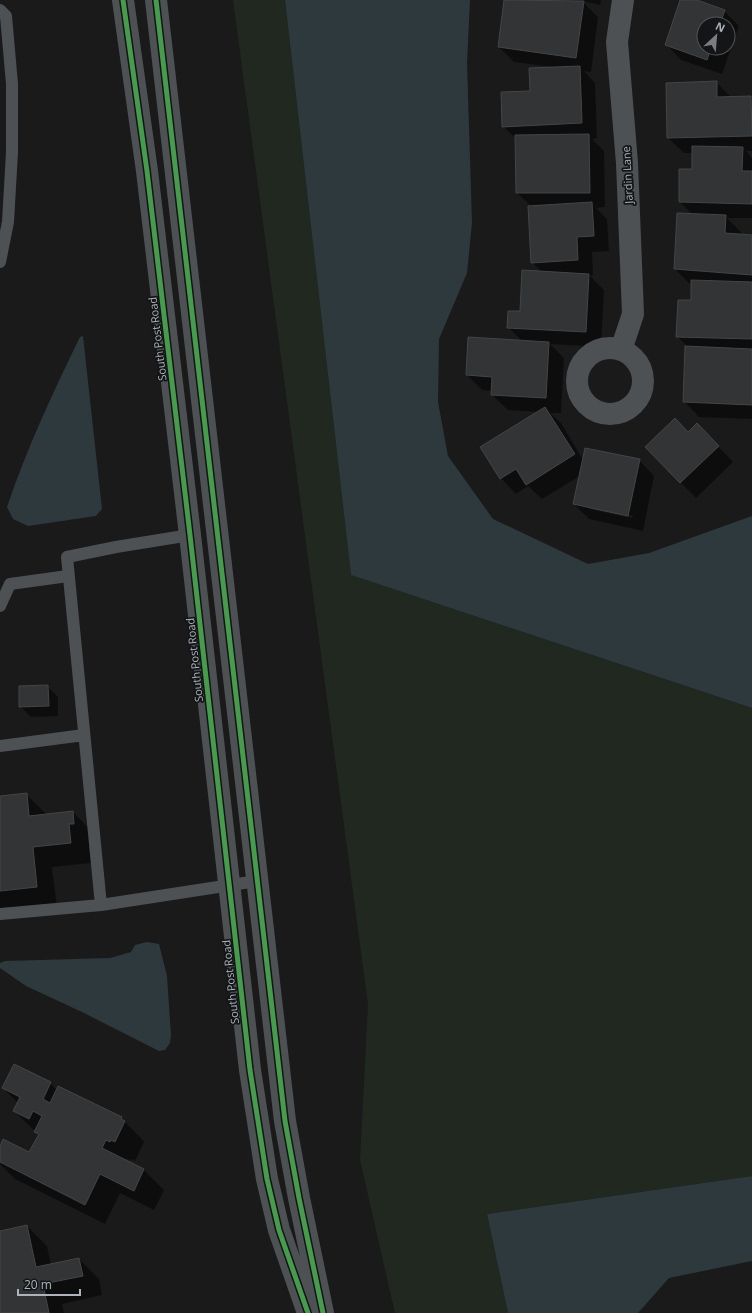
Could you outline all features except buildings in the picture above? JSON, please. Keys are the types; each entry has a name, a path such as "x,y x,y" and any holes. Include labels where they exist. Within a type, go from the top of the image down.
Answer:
{"street":[{"name":"South Post Road","path":"123,0 147,171 190,535 250,1070 267,1179 279,1230 308,1313"},
{"path":"156,0 285,1121 299,1198 323,1313"},
{"name":"Jardin Lane","path":"621,350 633,314 627,163 617,42 623,0"}],"lane":[{"path":"0,10 6,16 12,84 12,152 8,222 0,262"},
{"path":"101,905 67,557 116,547 190,535"},
{"path":"0,606 10,584 68,576"},
{"path":"0,746 84,735"},
{"path":"0,914 101,905 257,881"}],"shaded area":[{"path":"233,0 285,0 351,575 752,708 752,1176 487,1214 508,1313 395,1313 360,1160 368,1004"},
{"path":"285,0 470,0 467,63 472,223 467,273 439,339 438,402 448,456 493,519 588,564 649,553 752,516 752,708 351,575"},
{"path":"83,336 102,509 96,516 28,526 13,519 7,507 41,420 80,337"},
{"path":"147,942 159,944 167,976 171,1035 170,1043 165,1050 159,1051 82,1012 26,986 0,968 0,963 5,961 110,958 131,952 135,945"},
{"path":"752,1176 752,1261 669,1278 638,1313 508,1313 487,1214"}],"cycle path":[{"path":"123,0 147,171 190,535 250,1070 267,1179 279,1230 308,1313"},
{"path":"156,0 285,1121 299,1198 323,1313"}]}
